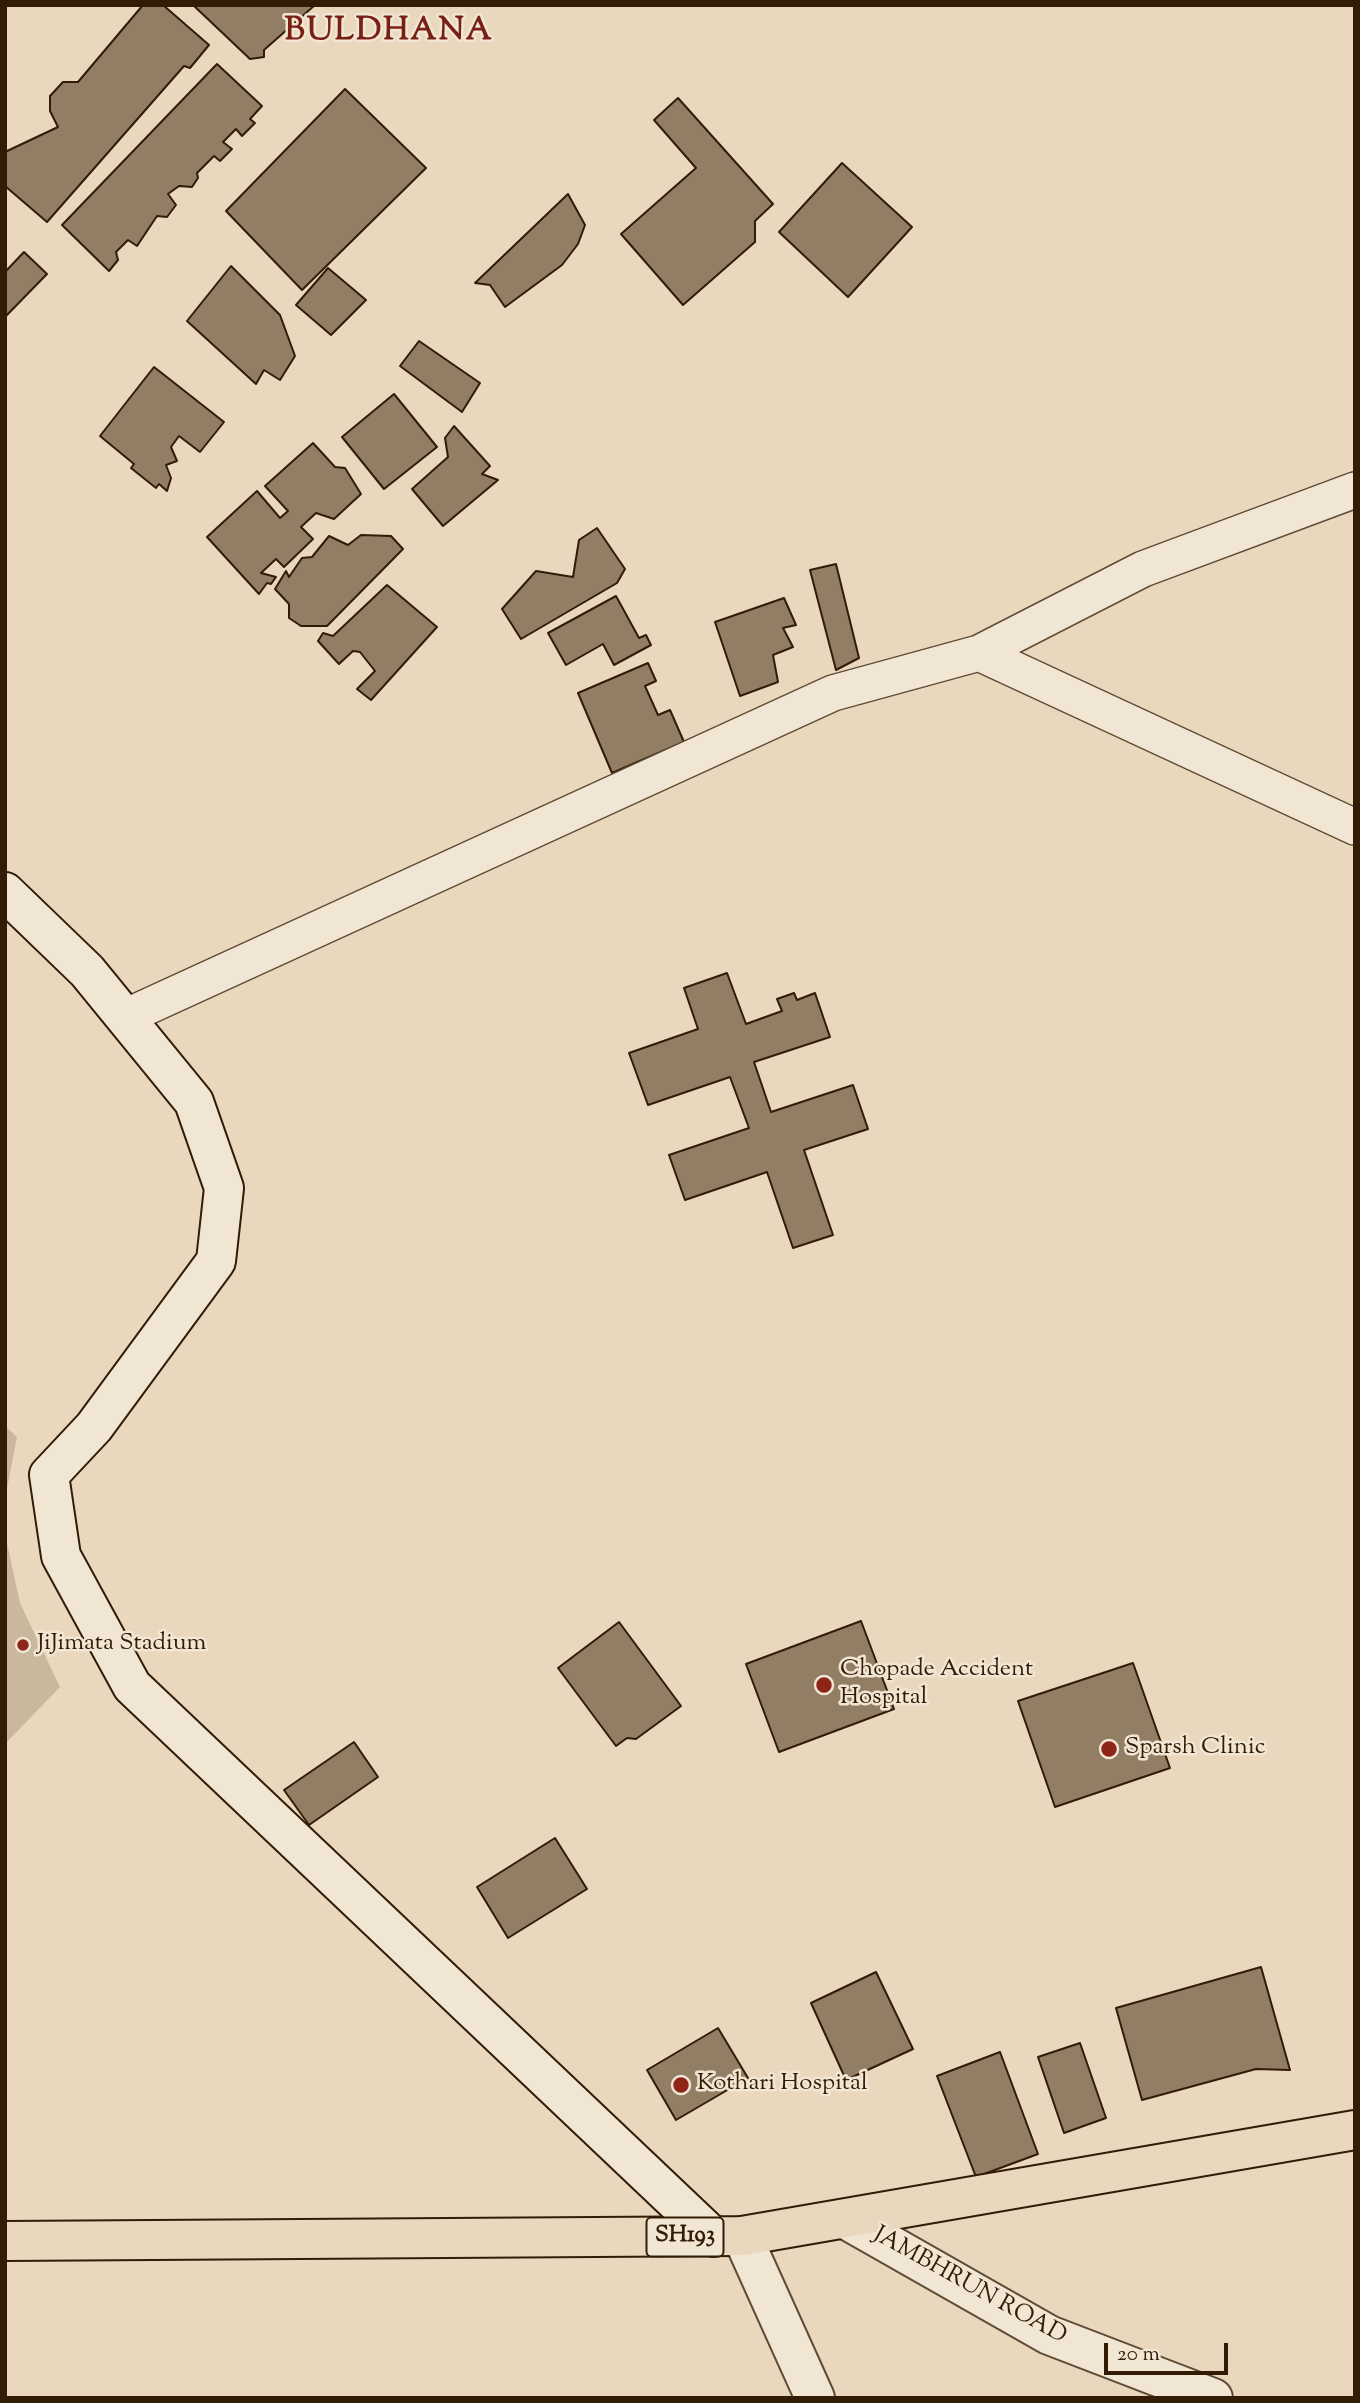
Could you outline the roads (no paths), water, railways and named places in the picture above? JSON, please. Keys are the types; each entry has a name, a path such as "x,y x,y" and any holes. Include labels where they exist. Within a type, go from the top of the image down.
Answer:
{"main road":[{"path":"5,892 88,971 194,1102 224,1188 216,1261 94,1427 49,1475 61,1556 132,1686 728,2237 815,2398"},
{"name":"SH193","path":"5,2241 728,2237 1355,2130"},
{"name":"JAMBHRUN ROAD","path":"845,2219 1049,2336 1213,2398"}],"street":[{"path":"125,1017 833,693 979,653 1143,569 1355,490"},
{"path":"979,653 1355,827"}],"place":[{"name":"JiJimata Stadium","path":"23,1645"},
{"name":"Chopade Accident Hospital","path":"824,1685"},
{"name":"Sparsh Clinic","path":"1109,1749"},
{"name":"Kothari Hospital","path":"681,2085"}],"district":[{"name":"BULDHANA","path":"389,34"}]}
